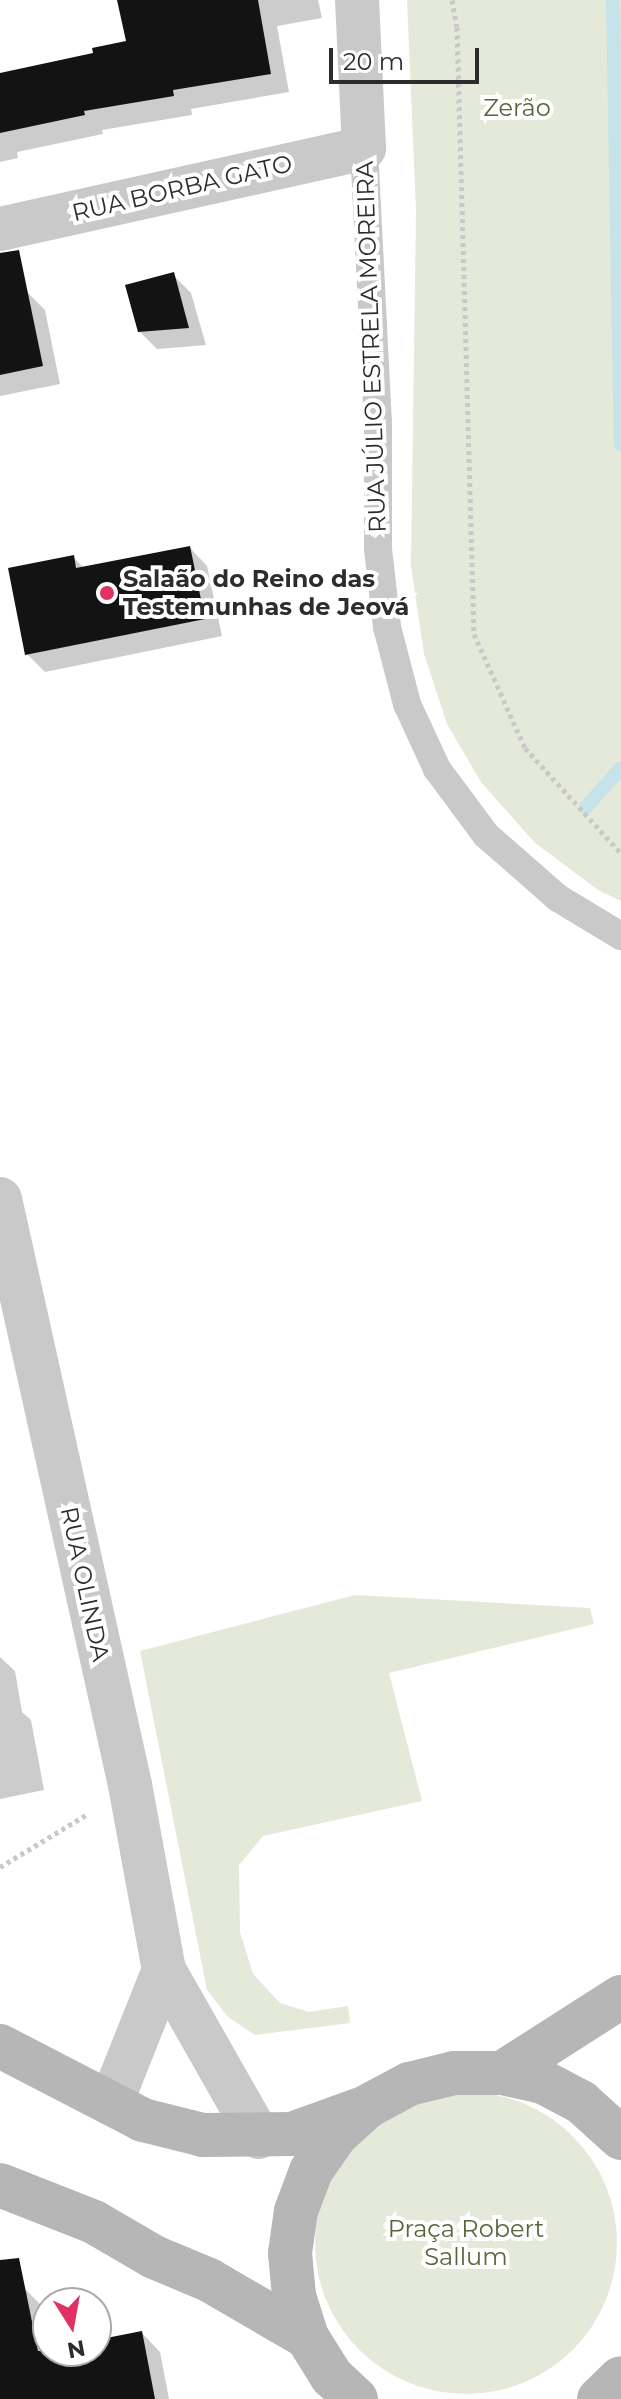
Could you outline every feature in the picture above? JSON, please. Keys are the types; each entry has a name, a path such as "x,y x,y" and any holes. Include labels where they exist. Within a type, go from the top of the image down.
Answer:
{"main road":[{"path":"502,2073 621,1997"},
{"path":"0,2046 143,2120 203,2135 259,2137 292,2134 368,2106 409,2084 454,2073 502,2073 543,2082 581,2102 621,2138"},
{"path":"340,2392 307,2337 294,2296 290,2253 296,2211 320,2159 336,2135 368,2106"},
{"path":"0,2185 94,2222 154,2257 209,2280 307,2337"},
{"path":"599,2399 621,2378"}],"street":[{"name":"RUA JÚLIO ESTRELA MOREIRA","path":"357,0 364,148"},
{"name":"RUA BORBA GATO","path":"0,229 364,148"},
{"name":"RUA OLINDA","path":"0,1199 130,1785 164,1970 259,2137"},
{"path":"111,2103 164,1970"}],"lane":[{"name":"RUA JÚLIO ESTRELA MOREIRA","path":"364,148 378,422 378,549 387,627 403,692 437,769 486,835 558,898 621,936"}],"path":[{"path":"452,0 457,27 474,634 525,748 621,853"},
{"path":"0,1867 39,1846 130,1785"}],"green space":[{"name":"Zerão","path":"407,0 621,0 621,901 598,890 534,842 481,782 447,724 424,654 411,566 416,210"},
{"path":"355,1595 590,1608 594,1624 389,1673 422,1801 263,1836 239,1865 240,1932 253,1974 280,2003 309,2012 348,2006 350,2023 255,2035 228,2017 207,1990 140,1651"},
{"name":"Praça Robert Sallum","path":"466,2092 495,2095 524,2103 550,2117 573,2136 592,2159 606,2185 614,2214 617,2243 614,2272 606,2301 592,2327 573,2350 550,2369 524,2383 495,2391 466,2394 437,2391 408,2383 382,2369 359,2350 340,2327 326,2301 318,2272 315,2243 318,2214 326,2185 340,2159 359,2136 382,2117 408,2103 437,2095"}],"building":[{"path":"117,0 258,0 271,74 173,90 174,96 84,111 85,115 0,133 0,73 93,53 92,48 126,41"},
{"path":"19,250 43,366 0,375 0,253"},
{"path":"174,272 189,328 138,332 125,285"},
{"name":"Salaão do Reino das Testemunhas de Jeová","path":"190,546 205,619 25,655 8,568 74,555 76,568"},
{"path":"19,2258 32,2322 32,2367 112,2367 112,2337 142,2331 155,2399 0,2399 0,2260"}],"waterway":[{"path":"613,0 621,444"},
{"path":"586,807 621,768"}],"place":[{"name":"Salaão do Reino das Testemunhas de Jeová","path":"107,593"}]}
